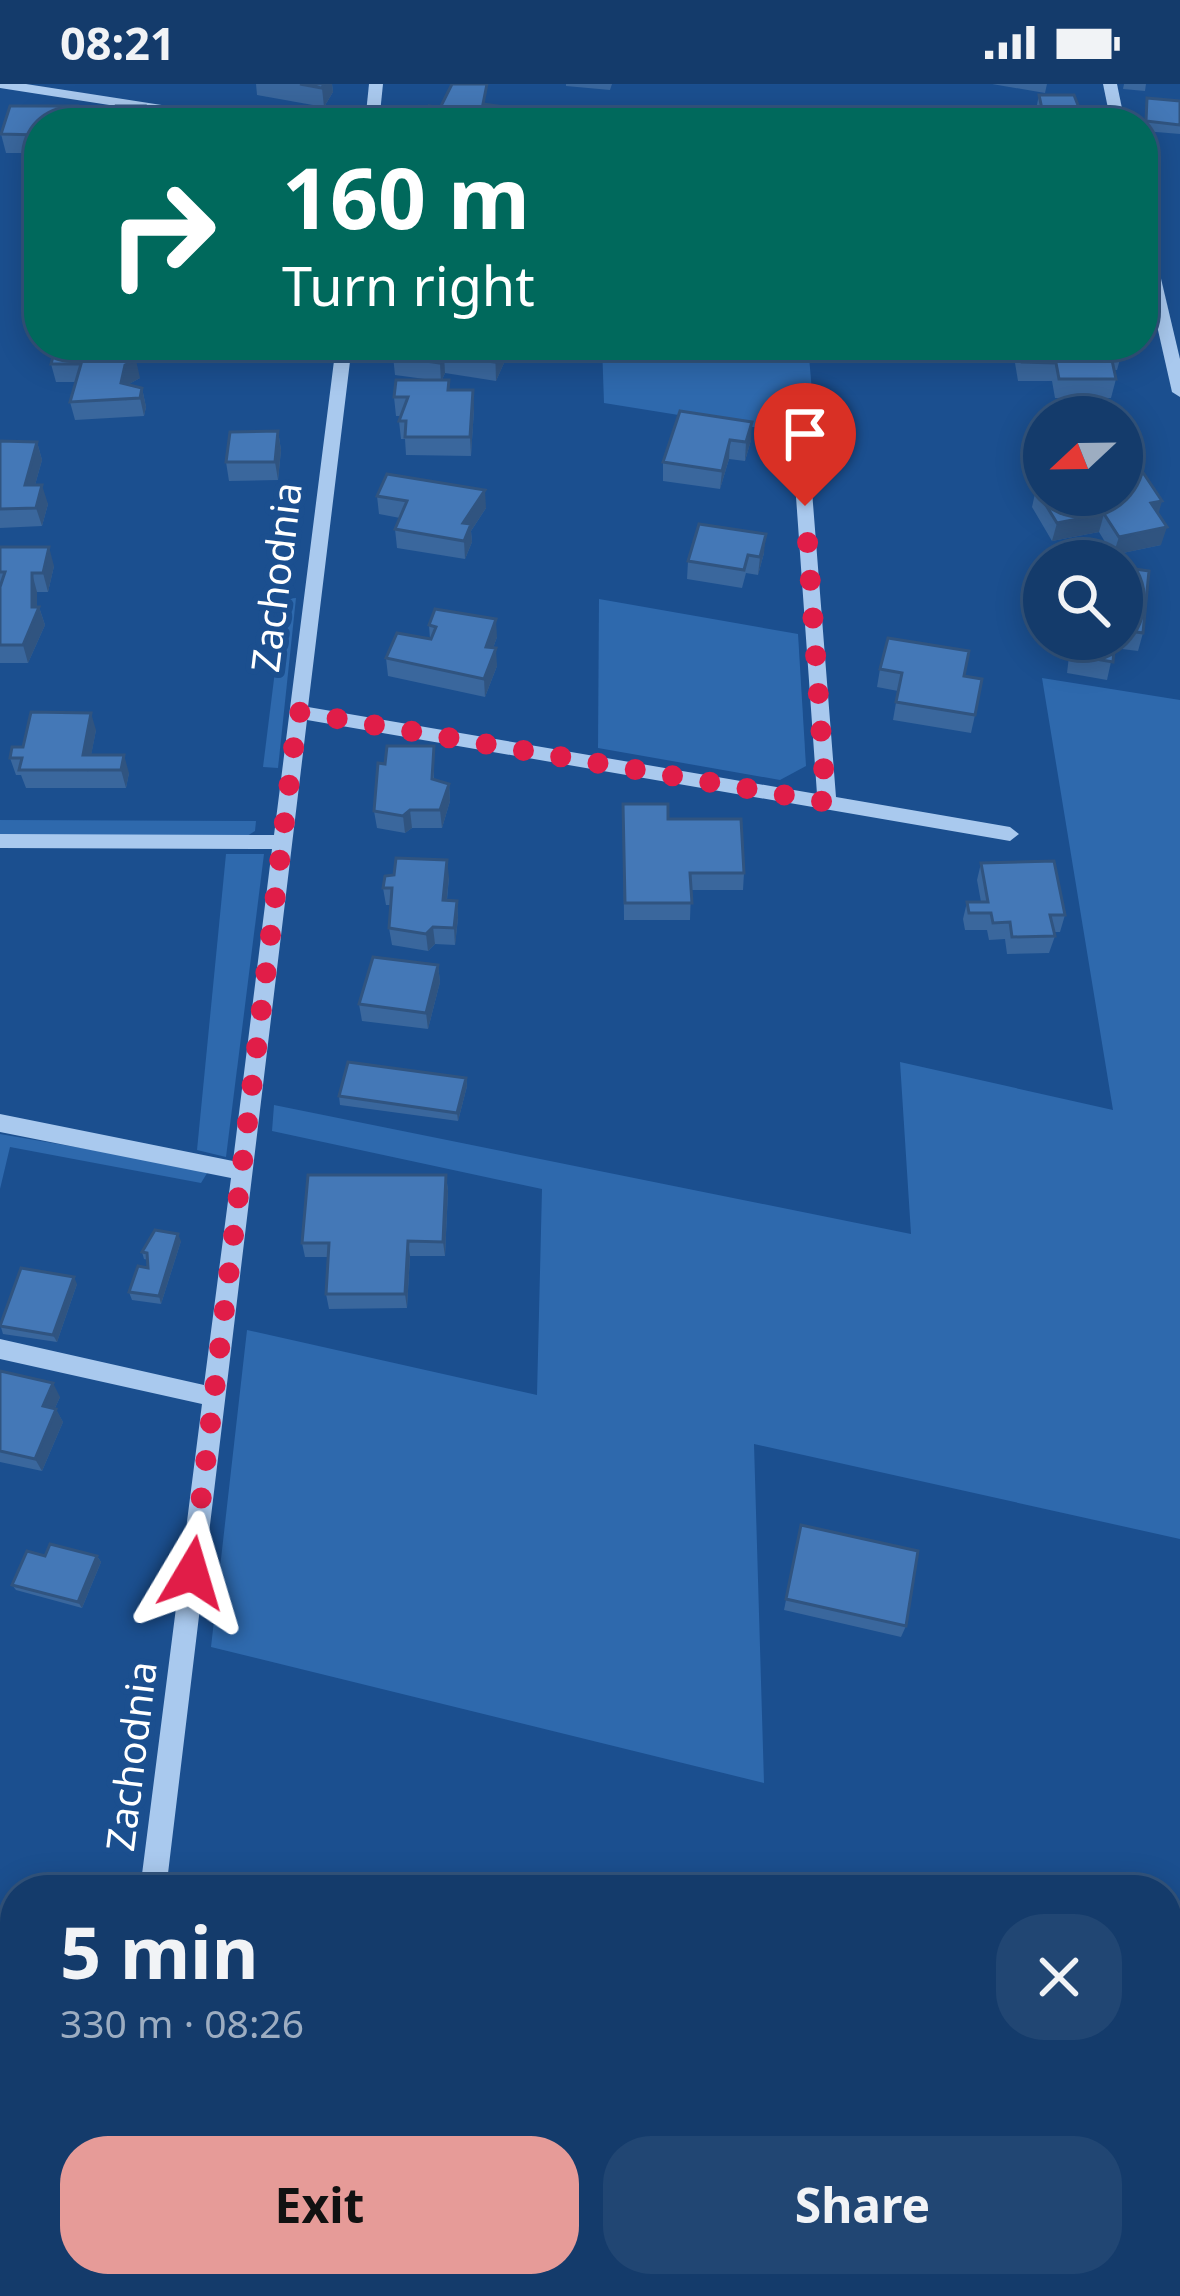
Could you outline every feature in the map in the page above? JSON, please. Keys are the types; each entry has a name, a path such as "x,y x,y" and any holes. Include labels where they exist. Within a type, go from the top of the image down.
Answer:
{"street":[{"path":"0,84 155,108"},
{"path":"1158,297 1180,392"},
{"name":"Zachodnia","path":"155,1875 342,360"},
{"path":"800,440 826,802"},
{"path":"298,712 1010,834"},
{"path":"0,841 282,842"},
{"path":"0,1123 242,1172"},
{"path":"0,1349 214,1397"}],"shaded area":[{"path":"603,360 809,360 816,437 604,403"},
{"path":"296,598 278,768 263,767 284,599"},
{"path":"599,599 798,634 806,766 780,780 598,748"},
{"path":"1042,678 1180,700 1180,1539 754,1444 764,1783 211,1647 247,1330 537,1395 542,1189 272,1131 274,1105 911,1234 900,1062 1113,1110"},
{"path":"0,820 256,821 255,831 247,836 0,835"},
{"path":"226,854 264,854 226,1157 197,1150"},
{"path":"0,1134 209,1170 201,1183 10,1147 0,1189"}],"building":[{"path":"452,84 487,84 483,104 512,108 440,108"},
{"path":"1039,95 1074,95 1079,108 1042,108"},
{"path":"1147,98 1180,101 1180,125 1158,122 1158,108 1147,108"},
{"path":"10,106 77,106 24,108 24,135 1,134"},
{"path":"52,360 136,360 125,365 121,383 142,388 140,398 70,402 81,364 51,364"},
{"path":"1112,360 1116,379 1059,379 1056,363 1022,362"},
{"path":"396,380 449,380 448,390 473,390 470,437 405,437 406,421 399,421 408,397 394,397"},
{"path":"680,411 752,422 746,442 730,440 722,471 663,462"},
{"path":"278,431 275,462 226,462 230,432"},
{"path":"0,441 37,442 25,485 42,485 36,508 0,509"},
{"path":"1143,472 1162,501 1151,503 1167,527 1119,537 1105,516 1143,516"},
{"path":"387,474 485,490 463,523 471,524 464,541 395,529 407,501 377,496"},
{"path":"1053,516 1094,516 1057,523"},
{"path":"699,524 766,534 760,557 748,555 744,570 688,561"},
{"path":"0,547 49,547 43,573 32,573 32,607 39,607 23,645 0,645 0,587 5,572 0,572"},
{"path":"1143,570 1149,571 1143,633"},
{"path":"435,609 496,619 486,647 496,648 484,679 386,658 397,633 431,639 436,627 429,625"},
{"path":"888,638 969,651 964,676 982,679 975,715 896,702 902,673 880,669"},
{"path":"31,712 91,713 83,755 124,755 121,770 19,770 22,758 10,758 12,747 23,747"},
{"path":"387,746 434,746 432,779 449,784 440,810 410,810 403,816 374,811 378,763 385,764"},
{"path":"623,804 668,804 668,819 741,819 744,873 690,873 692,903 625,903"},
{"path":"396,858 447,860 443,900 457,901 454,928 433,927 426,934 389,928 392,888 383,888 385,876 394,875"},
{"path":"1054,861 1065,915 1050,915 1055,936 1012,937 1010,922 993,923 991,913 969,913 967,902 988,902 981,863"},
{"path":"373,957 438,965 426,1013 359,1004"},
{"path":"348,1062 466,1078 457,1113 339,1096"},
{"path":"308,1175 446,1175 443,1242 408,1241 405,1294 326,1294 329,1243 302,1243"},
{"path":"155,1230 178,1234 159,1296 129,1292 138,1266 148,1268 147,1253 142,1252"},
{"path":"21,1268 74,1277 53,1335 0,1326"},
{"path":"0,1371 53,1383 43,1406 56,1409 35,1459 0,1451"},
{"path":"801,1525 918,1551 906,1626 786,1599"},
{"path":"50,1544 97,1556 78,1602 12,1585 27,1551 45,1556"}],"route":[{"path":"192,1573 298,712 826,802 805,506"}]}
